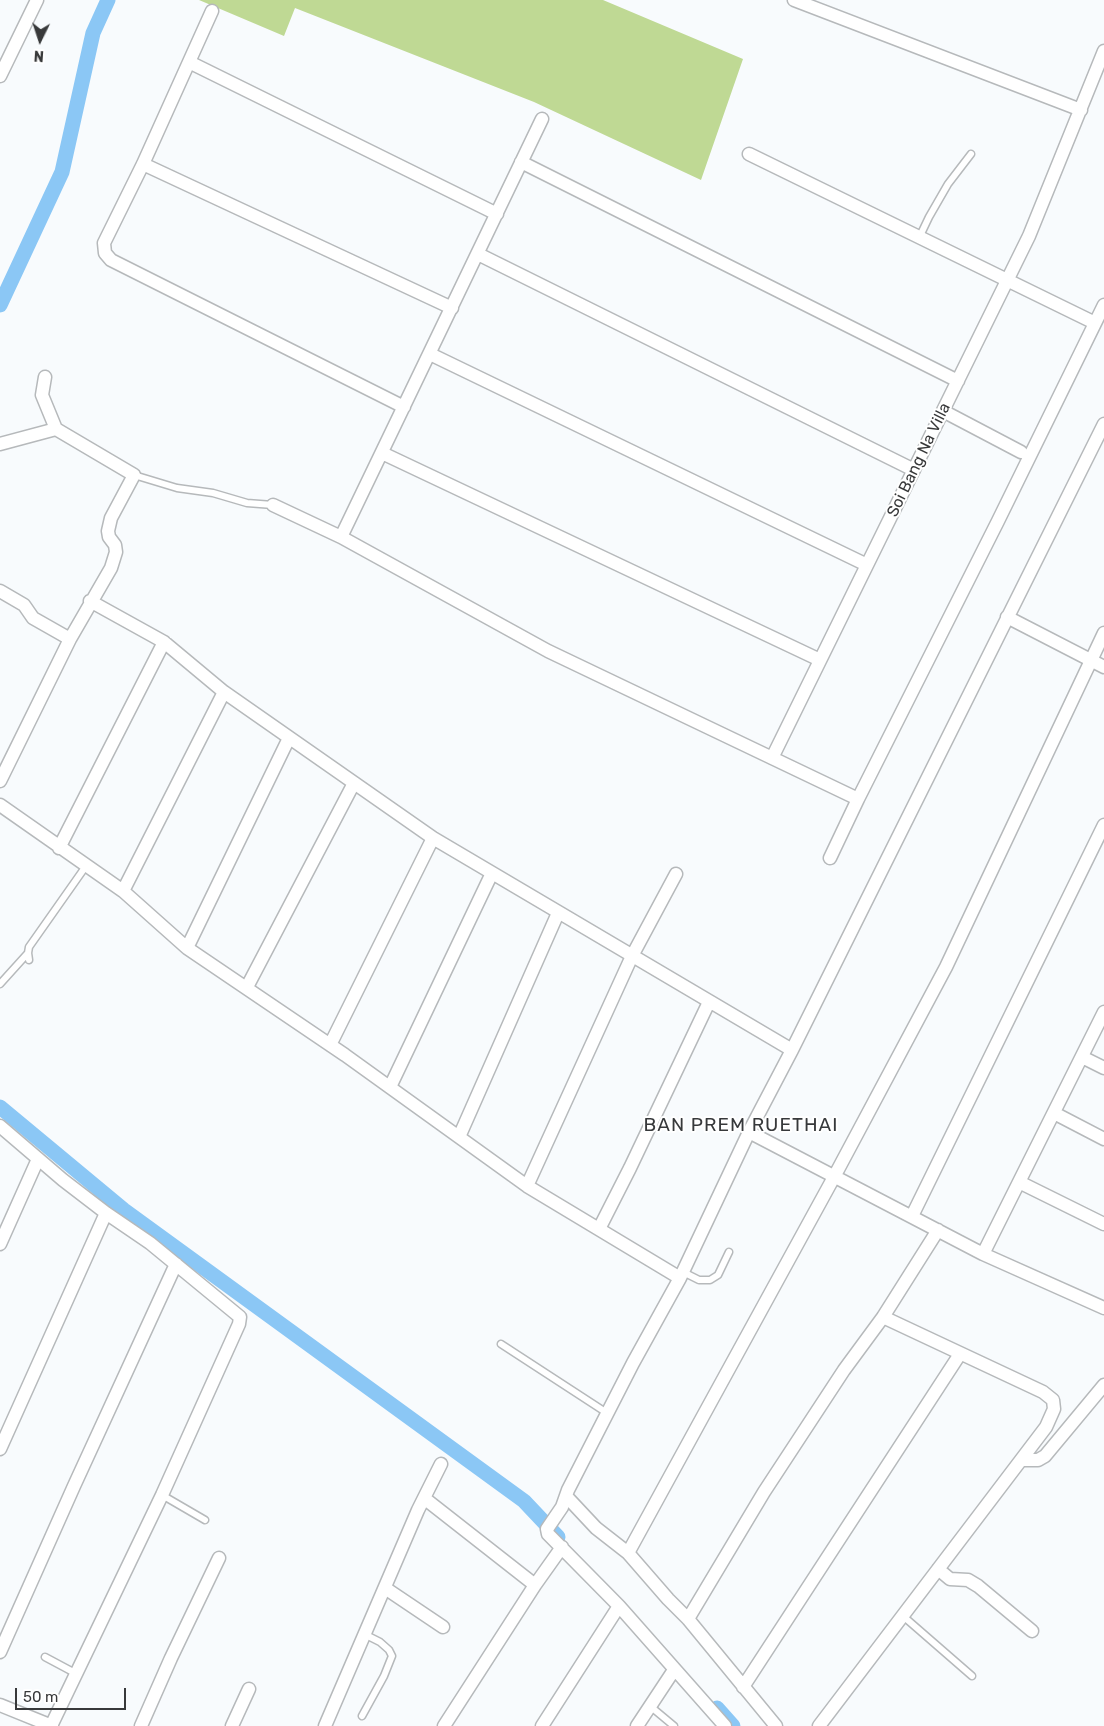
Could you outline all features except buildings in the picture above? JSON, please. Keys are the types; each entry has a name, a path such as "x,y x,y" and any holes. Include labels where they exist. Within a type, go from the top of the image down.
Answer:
{"street":[{"path":"0,76 37,0"},
{"path":"794,0 1081,110"},
{"path":"212,11 143,164 104,243 105,253 111,260 404,407"},
{"name":"Soi Bang Na Villa","path":"772,758 1007,281 1042,206 1104,51"},
{"path":"189,62 497,214"},
{"path":"341,538 542,119"},
{"path":"749,154 1094,323"},
{"path":"522,162 958,382"},
{"path":"143,164 452,308"},
{"path":"478,254 914,470"},
{"path":"830,858 1104,305"},
{"path":"430,354 867,565"},
{"path":"0,780 70,639 90,601 111,568 116,552 115,545 109,537 108,531 111,518 134,476 56,429 42,395 46,377"},
{"path":"943,411 1021,452"},
{"path":"725,1726 619,1606 548,1534 548,1529 564,1501 607,1413 682,1275 749,1132 792,1050 1104,424"},
{"path":"0,444 56,429"},
{"path":"382,453 820,660"},
{"path":"273,505 341,538 548,651 858,799"},
{"path":"0,592 24,605 33,618 70,639"},
{"path":"90,601 164,642 224,692 433,838 792,1050"},
{"path":"1007,617 1104,667"},
{"path":"628,1553 834,1177 946,967 1104,633"},
{"path":"59,848 164,642"},
{"path":"123,891 224,692"},
{"path":"188,948 289,738"},
{"path":"246,987 354,783"},
{"path":"0,805 123,891 188,948 330,1045 527,1186 682,1275"},
{"path":"912,1216 1104,825"},
{"path":"330,1045 433,838"},
{"path":"390,1088 492,873"},
{"path":"527,1186 632,956 676,874"},
{"path":"459,1137 558,913"},
{"path":"599,1229 709,1002"},
{"path":"983,1254 1104,1012"},
{"path":"1082,1057 1104,1068"},
{"path":"1054,1113 1104,1139"},
{"path":"0,1126 106,1213 150,1243 176,1264 239,1315 240,1320 162,1495 51,1726 0,1705"},
{"path":"749,1132 983,1254 1104,1308"},
{"path":"0,1244 38,1159"},
{"path":"1019,1182 1104,1224"},
{"path":"0,1449 106,1213"},
{"path":"688,1619 764,1492 844,1370 883,1317 938,1230"},
{"path":"0,1652 176,1264"},
{"path":"819,1726 1046,1427 1054,1409 1053,1400 1043,1392 883,1317"},
{"path":"743,1687 960,1354"},
{"path":"1021,1460 1038,1460 1045,1456 1104,1385"},
{"path":"325,1726 440,1464"},
{"path":"424,1498 535,1584"},
{"path":"564,1501 628,1553 688,1619 776,1726"},
{"path":"444,1726 535,1584 562,1547"},
{"path":"142,1726 171,1658 219,1558"},
{"path":"938,1569 950,1579 968,1580 978,1586 1032,1631"},
{"path":"385,1588 443,1627"},
{"path":"542,1726 619,1606"},
{"path":"637,1726 674,1670"},
{"path":"232,1726 249,1689"}],"lane":[{"path":"919,238 948,184 971,154"},
{"path":"134,476 177,488 213,493 247,503 273,505"},
{"path":"0,984 28,956 29,948 86,866"},
{"path":"682,1275 699,1280 710,1280 718,1275 729,1252"},
{"path":"501,1344 607,1413"},
{"path":"162,1495 205,1520"},
{"path":"903,1616 972,1676"},
{"path":"362,1716 384,1676 392,1656 389,1650 380,1642 364,1634"},
{"path":"45,1657 76,1673"},
{"path":"650,1706 674,1726"}],"green space":[{"path":"199,0 603,0 743,59 701,180 534,102 295,8 284,36"}],"waterway":[{"path":"0,305 62,172 93,33 108,0"},
{"path":"0,1107 124,1210 524,1501 558,1537"},
{"path":"717,1708 733,1726"}],"district":[{"name":"BAN PREM RUETHAI","path":"741,1126"}]}
